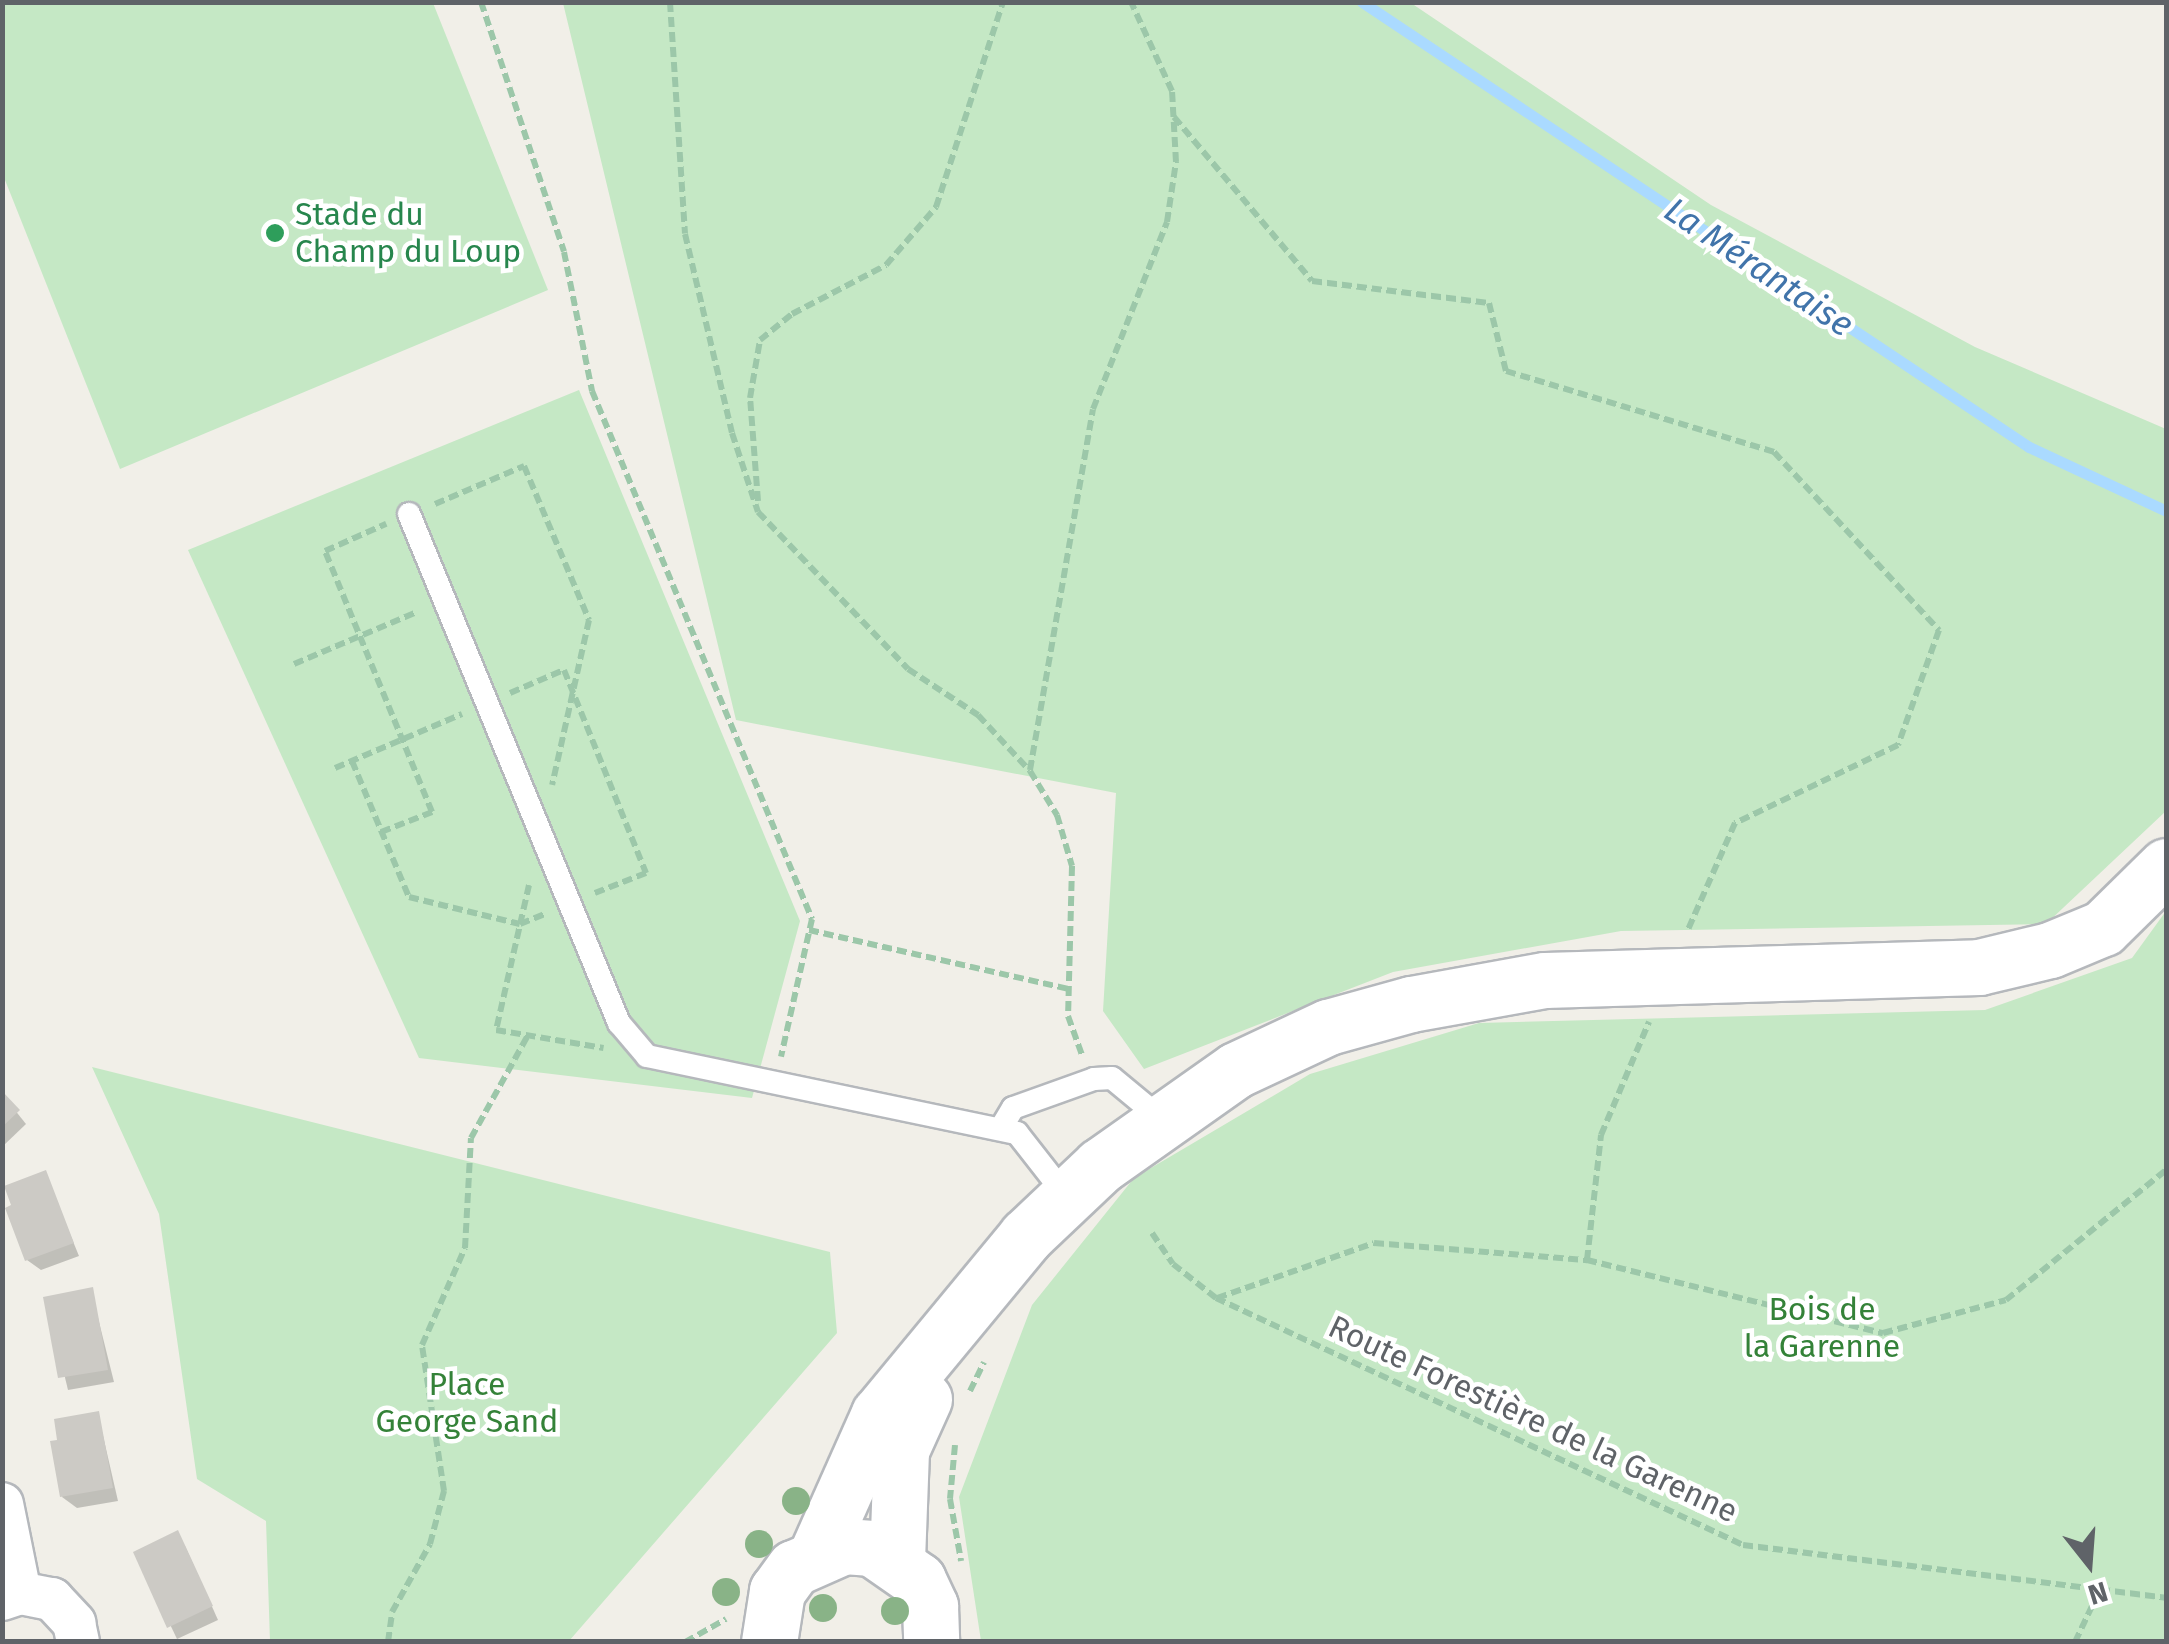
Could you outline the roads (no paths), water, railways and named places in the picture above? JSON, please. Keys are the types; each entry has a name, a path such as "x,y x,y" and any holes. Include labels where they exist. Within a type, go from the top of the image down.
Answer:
{"main road":[{"path":"898,1560 900,1450 977,1332 1026,1236 1067,1197 1236,1070 1328,1027 1411,1004 1544,980 1670,972 1979,967 2050,950 2103,928 2166,866"},
{"path":"761,1634 776,1591 816,1553 879,1414 977,1332"},
{"path":"816,1553 872,1548 898,1560 930,1606 931,1642"}],"street":[{"path":"2,1504 11,1596 36,1594 65,1610 78,1642"}],"lane":[{"path":"409,514 619,1024 647,1056 1017,1132 1067,1197"},
{"path":"1001,1128 1013,1108 1094,1079 1112,1078 1164,1121"}],"waterway":[{"name":"La Mérantaise","path":"1362,2 2029,447 2166,511"}],"place":[{"name":"Stade du Champ du Loup","path":"275,233"}],"park label":[{"name":"Bois de la Garenne","path":"1822,1328"},
{"name":"Place George Sand","path":"467,1404"}]}
